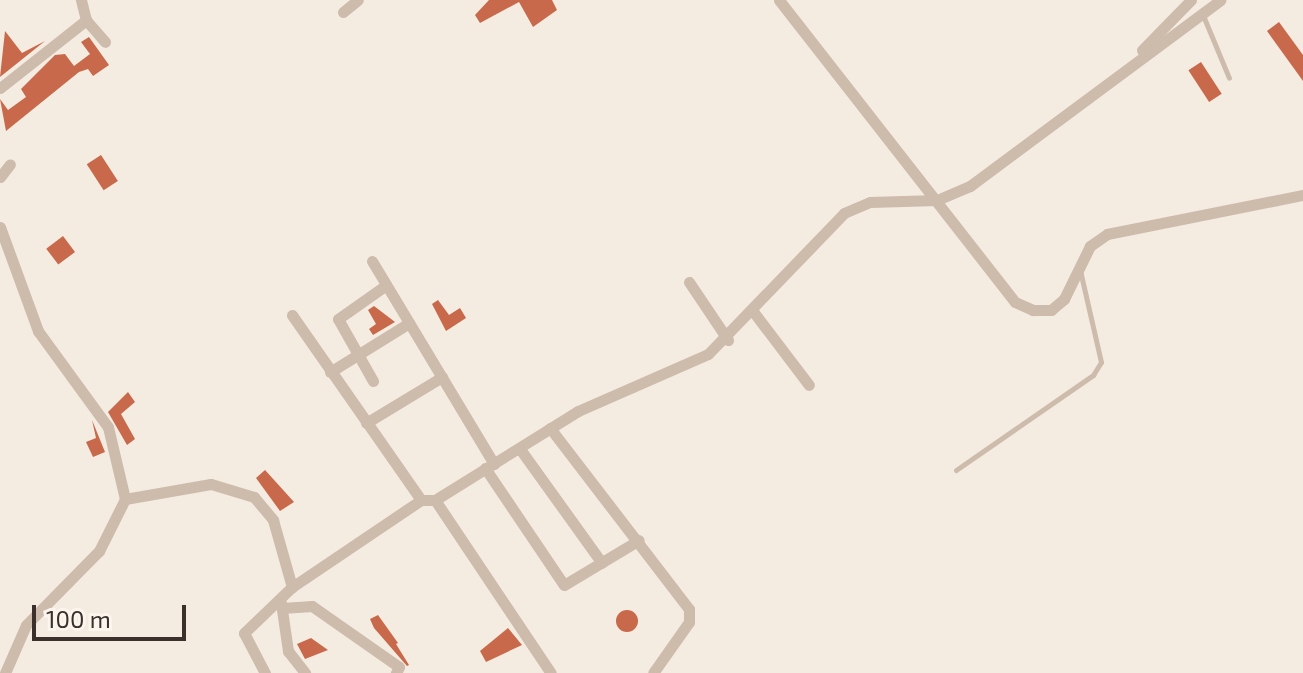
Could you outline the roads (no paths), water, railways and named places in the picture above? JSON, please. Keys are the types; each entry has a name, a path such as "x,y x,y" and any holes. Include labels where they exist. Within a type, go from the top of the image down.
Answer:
{"street":[{"path":"81,0 86,20 105,42"},
{"path":"343,12 358,0"},
{"path":"779,0 1015,302 1033,310 1051,310 1064,299 1090,246 1107,234 1303,195"},
{"path":"1142,50 1191,0"},
{"path":"265,673 244,633 282,605 292,587 421,500 435,500 550,428 728,340 752,310 844,213 870,202 937,200 1004,164 1220,0"},
{"path":"0,88 86,20"},
{"path":"0,177 10,164"},
{"path":"0,227 38,331 108,427 125,499 99,551 26,625 5,673"},
{"path":"372,261 442,377 489,466 564,585 639,540"},
{"path":"689,282 728,340"},
{"path":"373,381 339,315 386,285"},
{"path":"752,310 809,385"},
{"path":"292,315 421,500"},
{"path":"330,372 409,323"},
{"path":"366,423 442,377"},
{"path":"550,428 639,540 692,615 653,673"},
{"path":"520,449 602,563"},
{"path":"125,499 211,484 254,497 273,520 292,587"},
{"path":"435,500 551,673"},
{"path":"282,605 288,651 305,673"},
{"path":"282,605 312,606 399,667 396,673"}],"lane":[{"path":"1202,13 1229,78"},
{"path":"956,470 1093,375 1101,362 1079,269"}]}
